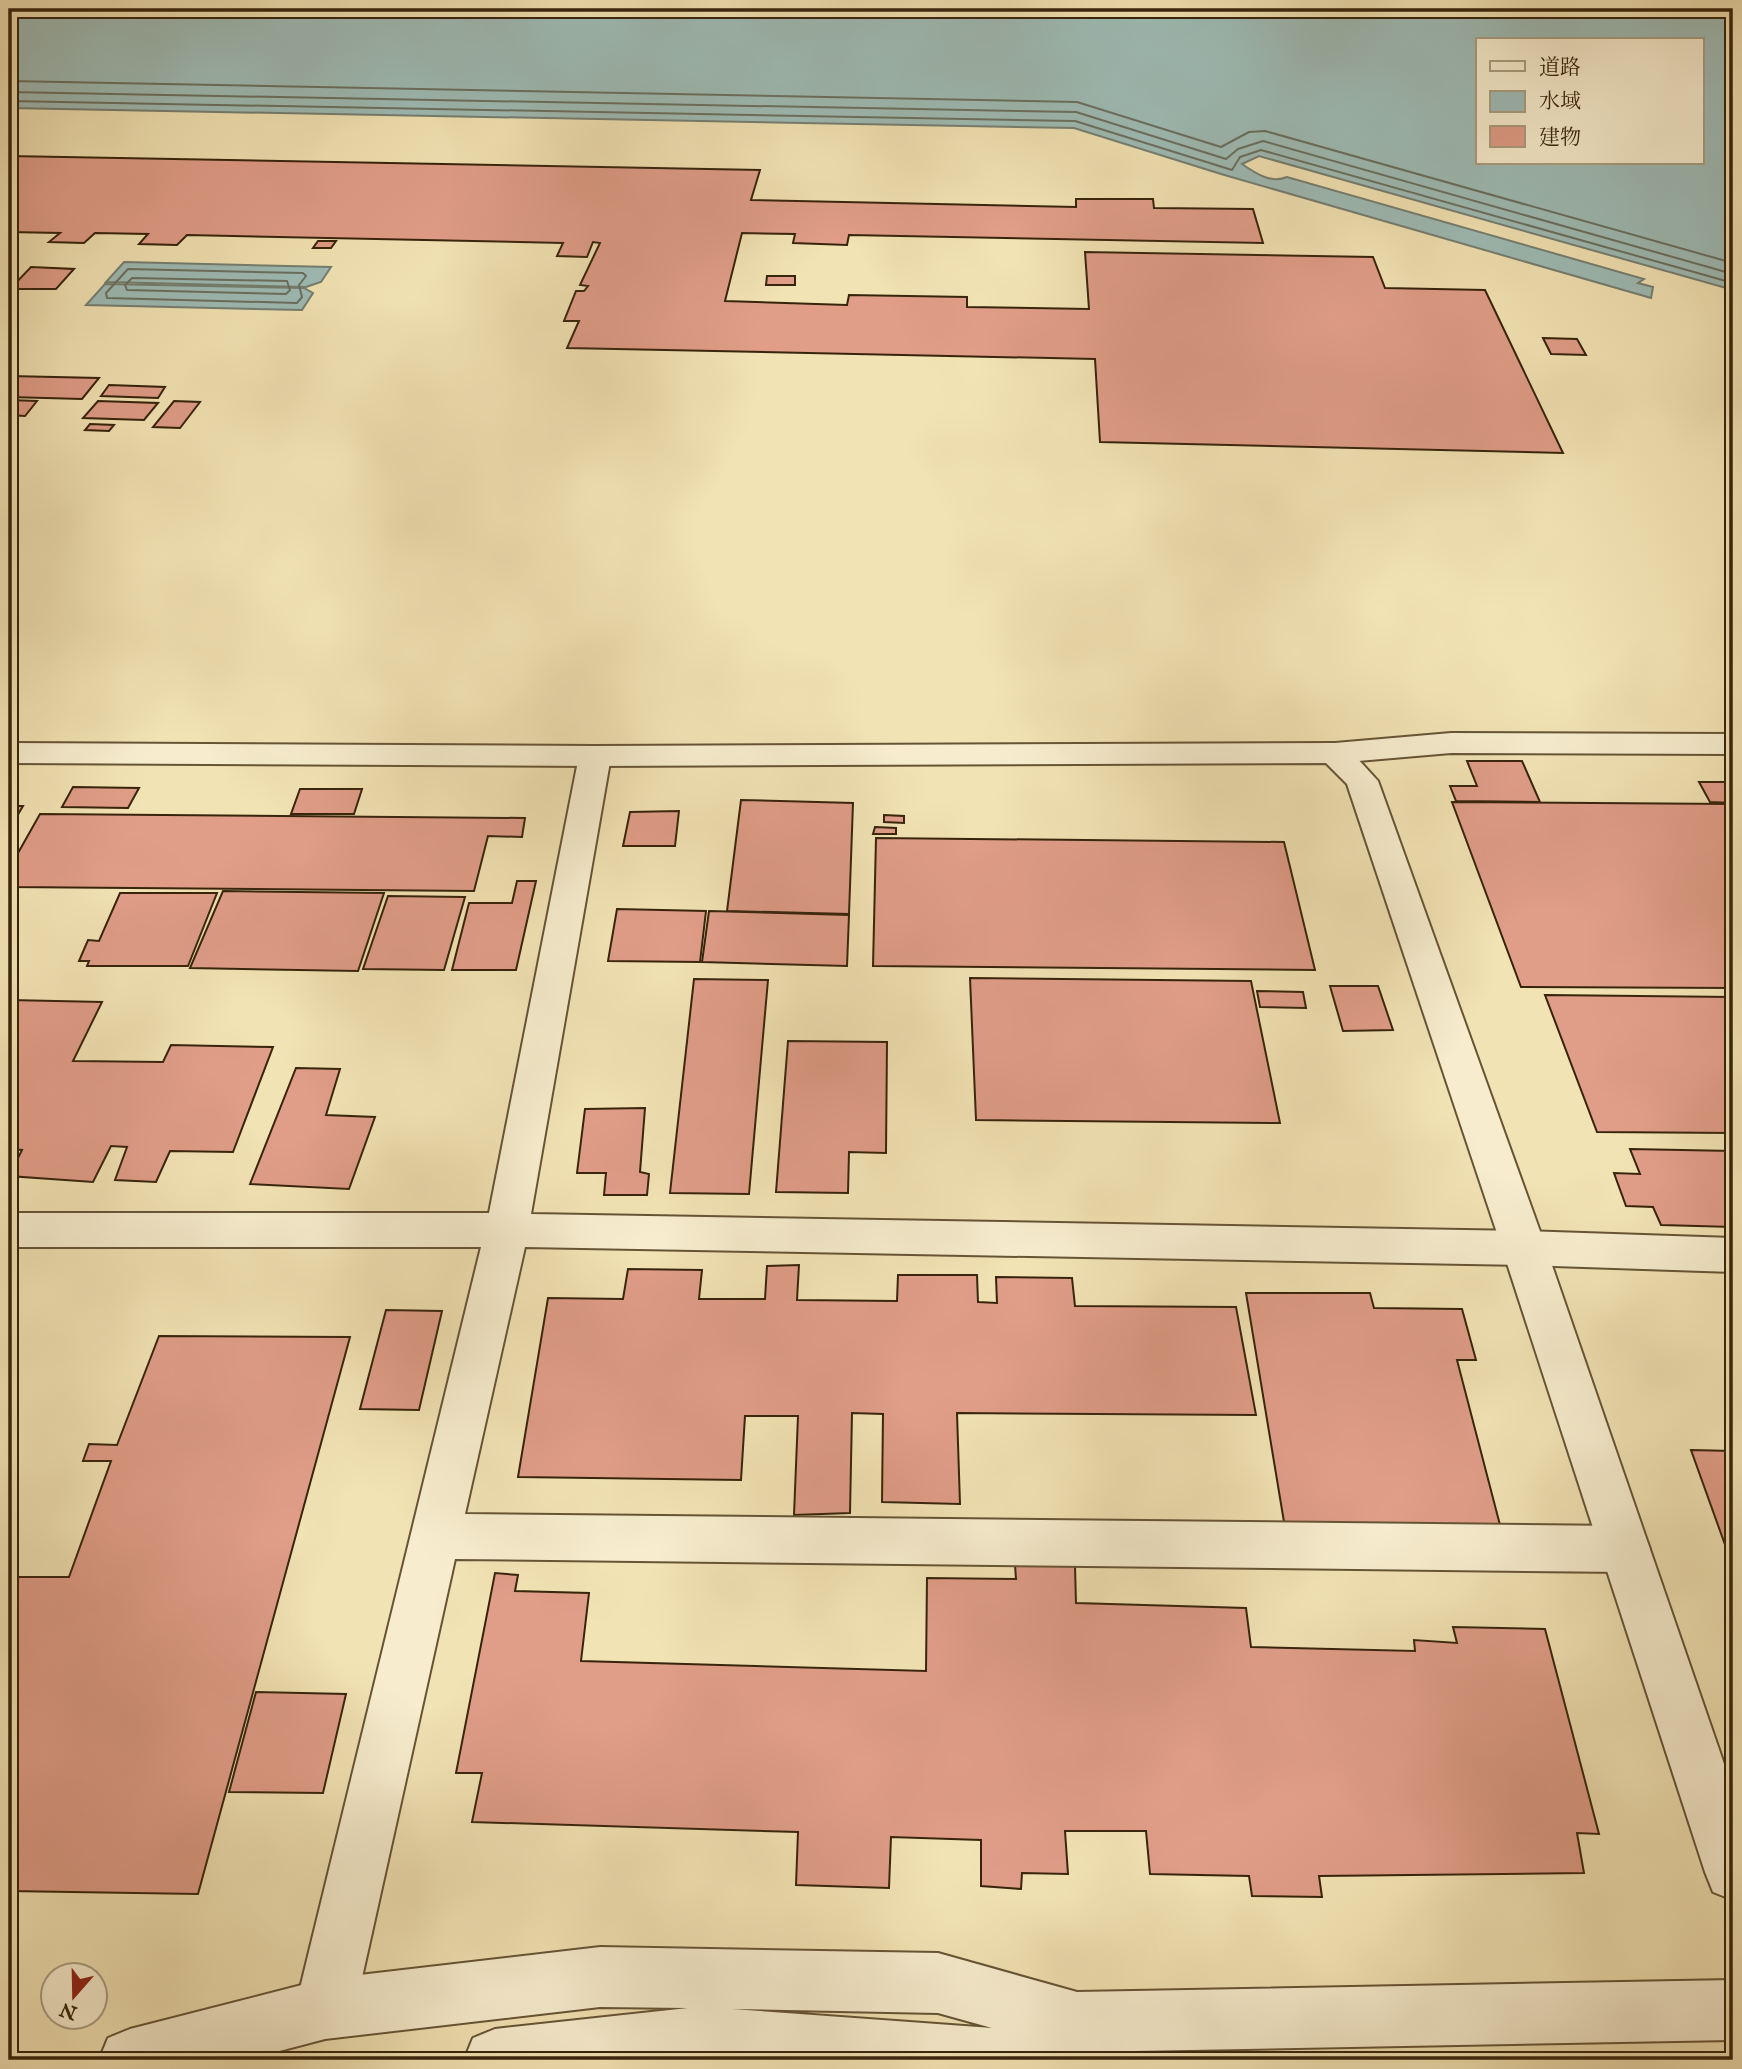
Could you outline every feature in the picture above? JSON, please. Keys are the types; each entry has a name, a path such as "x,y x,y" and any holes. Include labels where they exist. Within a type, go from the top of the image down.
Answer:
{"street":[{"path":"9,753 595,756 1335,753 1451,743 1733,744"},
{"path":"1335,753 1362,782 1524,1248 1733,1872"},
{"path":"325,2010 507,1230 595,756"},
{"path":"9,1230 507,1230 1524,1248 1733,1255"},
{"path":"435,1536 1625,1549"},
{"path":"130,2060 325,2010 600,1977 938,1983 1077,2022 1733,2010"},
{"path":"495,2060 701,2037 998,2059 1077,2022"}],"water":[{"path":"9,9 1733,9 1733,290 1259,156 1242,164 1269,178 1287,177 1644,279 1638,283 1653,287 1651,298 1221,174 1074,128 9,108"},
{"path":"124,262 331,267 321,282 306,287 106,282"},
{"path":"105,284 304,288 313,293 302,310 86,305"}],"building":[{"path":"9,156 760,170 751,200 1076,207 1076,199 1153,199 1154,208 1253,209 1263,243 849,235 847,245 793,243 795,234 742,233 725,301 847,305 849,295 967,297 967,307 1089,309 1085,252 1373,257 1385,288 1485,290 1563,453 1100,442 1095,359 567,348 579,321 564,321 576,291 584,291 588,286 580,285 600,243 593,242 587,257 557,256 563,243 187,235 177,245 139,244 148,234 95,233 84,243 49,242 60,233 9,232"},
{"path":"318,241 336,241 331,248 313,248"},
{"path":"31,267 74,269 56,289 10,289"},
{"path":"767,276 795,276 795,285 766,285"},
{"path":"1543,338 1577,339 1586,355 1551,354"},
{"path":"9,376 99,378 82,399 9,397"},
{"path":"109,385 165,387 158,398 101,396"},
{"path":"9,400 37,401 25,416 9,415"},
{"path":"98,401 158,403 144,420 83,418"},
{"path":"174,401 200,402 180,428 153,427"},
{"path":"90,424 114,425 109,431 85,430"},
{"path":"1467,761 1522,761 1540,802 1456,801 1450,786 1477,786"},
{"path":"1699,782 1733,782 1733,803 1710,802"},
{"path":"73,787 139,788 128,808 62,807"},
{"path":"300,789 362,789 354,814 291,814"},
{"path":"741,800 853,803 849,914 727,911"},
{"path":"1452,802 1733,804 1733,988 1521,987"},
{"path":"9,806 23,806 9,830"},
{"path":"679,811 675,846 623,846 630,812"},
{"path":"40,814 525,818 522,837 488,836 474,891 9,887 9,869"},
{"path":"884,815 904,816 904,823 884,822"},
{"path":"875,827 896,828 896,834 873,834"},
{"path":"876,838 1284,842 1315,970 873,966"},
{"path":"517,881 536,881 516,970 452,970 469,903 512,903"},
{"path":"223,891 384,893 358,971 190,968"},
{"path":"120,893 217,893 188,966 87,966 89,961 79,961 88,940 99,941"},
{"path":"388,896 465,897 444,970 363,969"},
{"path":"617,909 706,911 700,962 608,961"},
{"path":"709,911 849,915 847,966 702,962"},
{"path":"970,978 1251,981 1280,1123 976,1120"},
{"path":"694,979 768,980 749,1194 670,1193"},
{"path":"1330,986 1378,986 1393,1030 1343,1031"},
{"path":"1257,991 1303,992 1306,1008 1260,1007"},
{"path":"1545,995 1733,997 1733,1133 1597,1132"},
{"path":"9,1000 102,1002 73,1061 163,1062 171,1045 273,1047 233,1152 170,1151 156,1182 115,1180 127,1147 111,1146 93,1182 9,1176 22,1150 9,1149"},
{"path":"788,1041 887,1042 886,1153 849,1152 848,1193 776,1192"},
{"path":"296,1068 340,1069 326,1115 375,1117 349,1189 250,1184"},
{"path":"645,1108 640,1172 649,1174 647,1195 604,1195 606,1173 577,1173 585,1109"},
{"path":"1630,1149 1733,1151 1733,1227 1661,1225 1653,1207 1626,1206 1614,1173 1640,1174"},
{"path":"799,1265 797,1300 897,1301 898,1275 977,1275 978,1302 997,1303 996,1277 1072,1278 1075,1306 1236,1307 1256,1415 957,1413 960,1504 882,1502 883,1414 852,1413 850,1513 794,1515 798,1416 745,1416 741,1480 518,1477 548,1298 623,1299 628,1269 702,1270 699,1299 765,1299 767,1266"},
{"path":"1246,1293 1370,1293 1374,1308 1462,1309 1476,1360 1457,1360 1500,1525 1284,1522"},
{"path":"386,1310 442,1311 419,1410 360,1409"},
{"path":"159,1336 350,1337 198,1894 9,1891 9,1577 69,1577 111,1461 83,1461 89,1444 117,1445"},
{"path":"1691,1450 1733,1451 1733,1567"},
{"path":"1015,1565 1075,1566 1076,1603 1246,1608 1251,1647 1415,1651 1414,1640 1457,1643 1453,1627 1545,1629 1599,1834 1577,1833 1584,1873 1319,1876 1322,1897 1252,1896 1249,1876 1150,1874 1146,1831 1065,1831 1068,1874 1022,1873 1021,1889 981,1886 981,1840 891,1837 889,1888 796,1885 798,1832 472,1822 482,1773 456,1773 495,1573 518,1575 515,1591 589,1593 581,1661 926,1671 927,1578 1016,1579"},
{"path":"256,1692 346,1694 323,1793 229,1792"}]}
